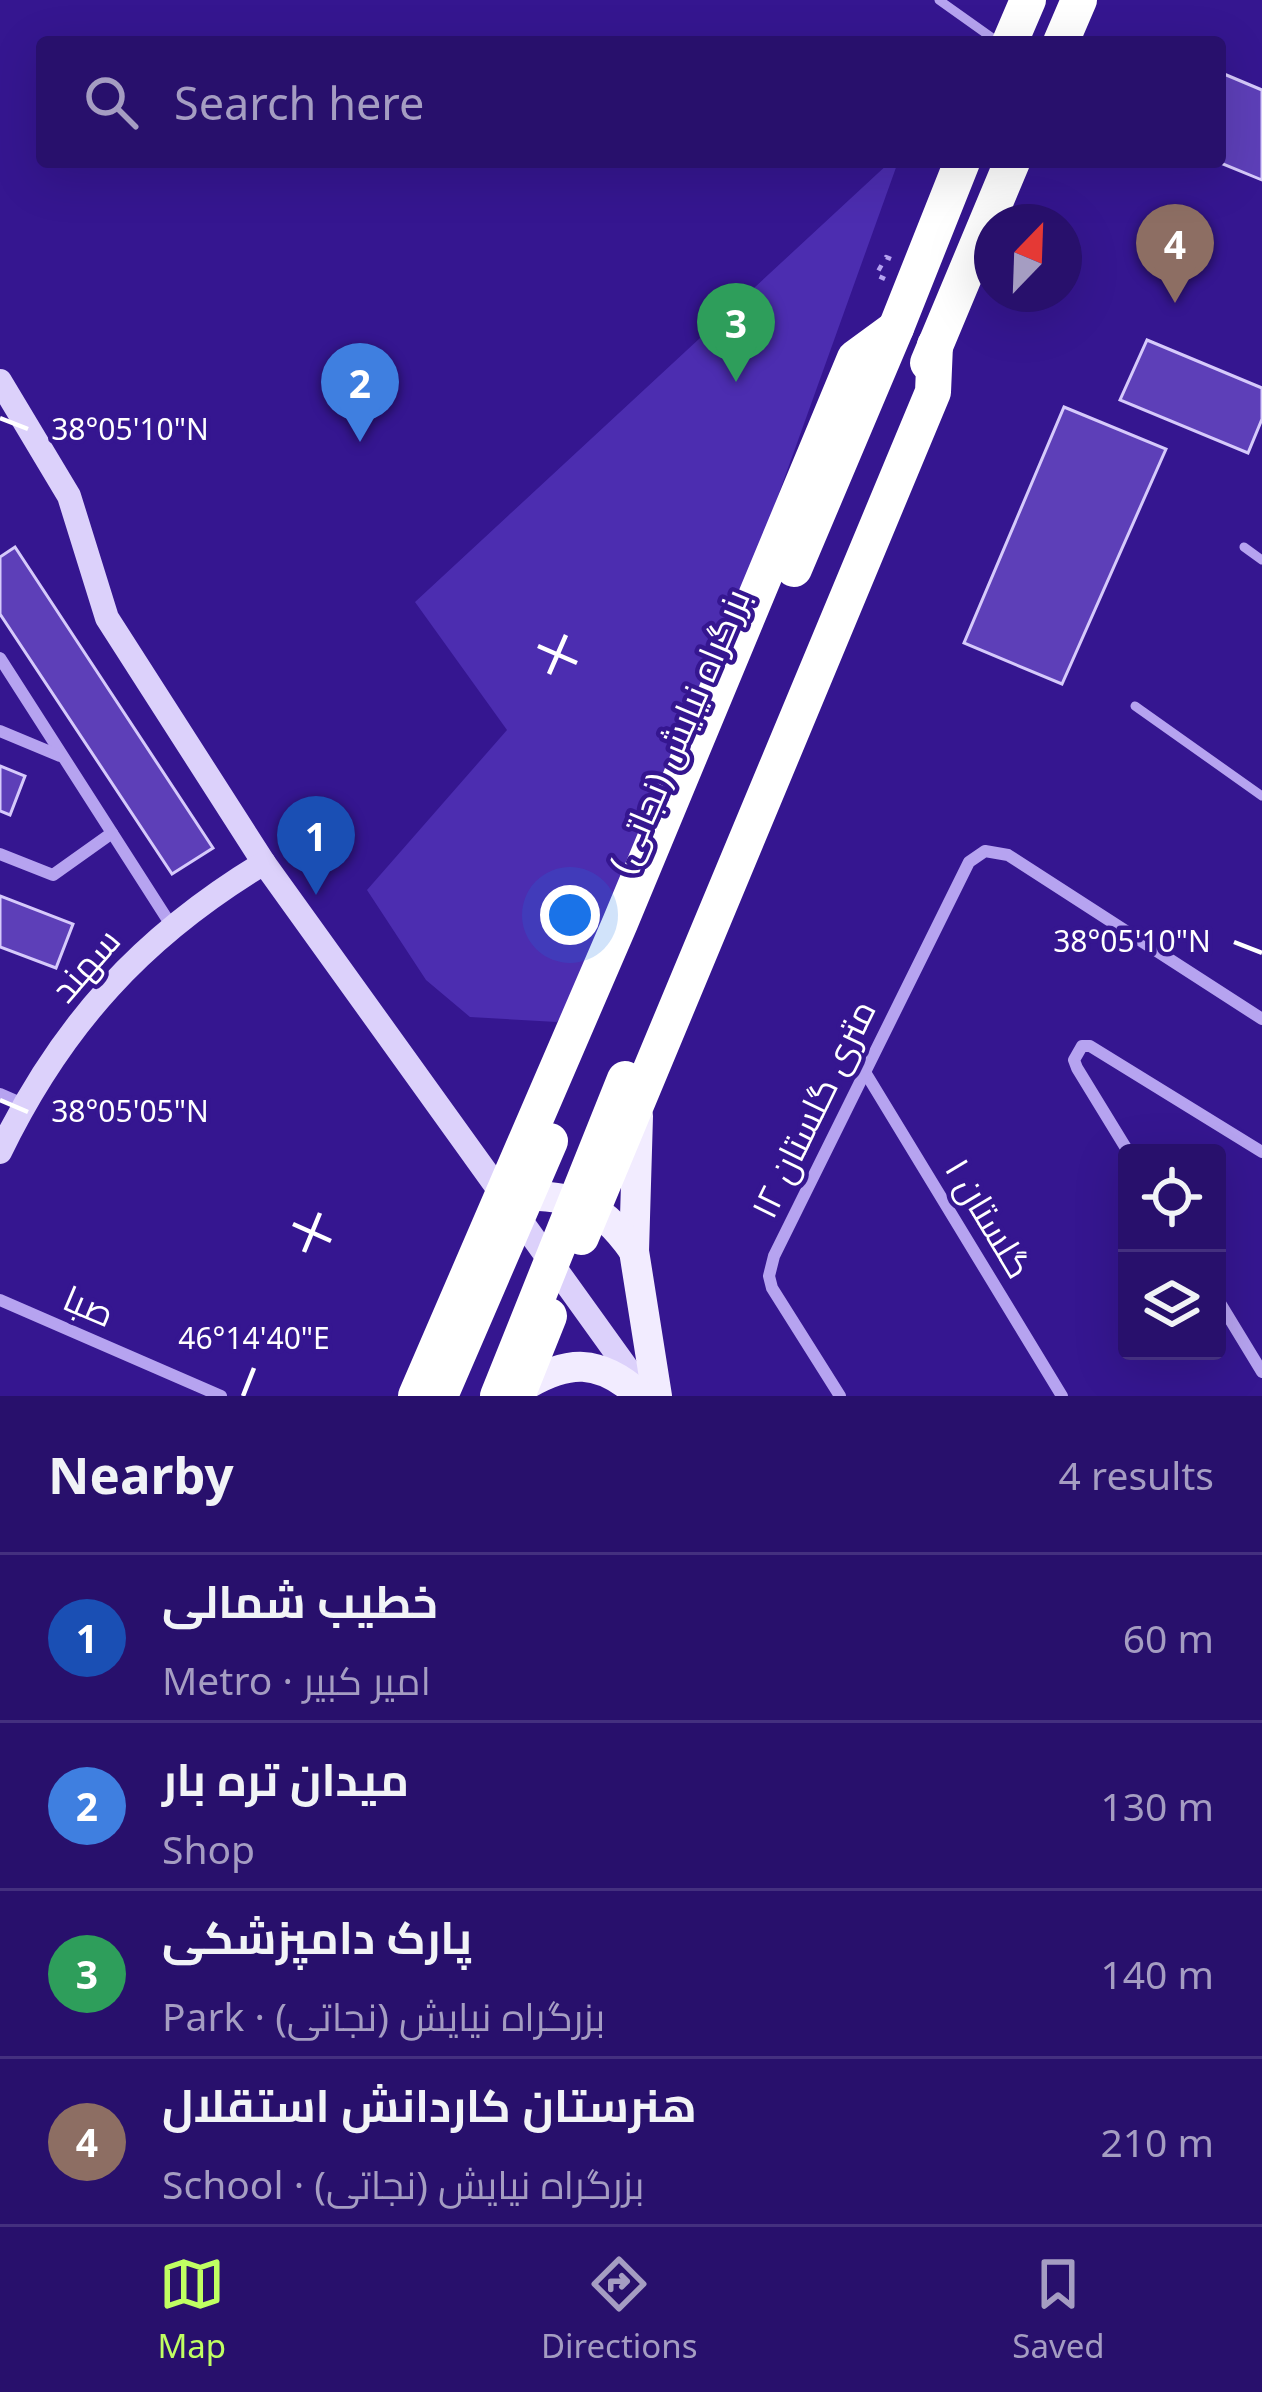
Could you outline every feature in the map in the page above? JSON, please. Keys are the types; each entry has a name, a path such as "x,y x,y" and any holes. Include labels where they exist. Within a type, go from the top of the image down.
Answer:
{"highway":[{"path":"1013,36 1028,0"},
{"path":"1064,36 1079,0"},
{"name":"بزرگراه نیایش (نجاتی)","path":"440,1396 896,328 960,168"},
{"path":"512,1393 625,1078 1009,168"},
{"path":"416,1396 855,358 896,328"},
{"path":"512,1393 564,1279 933,392 935,345"}],"main road":[{"path":"0,381 69,496 107,618 264,863 644,1396"},
{"name":"سهند","path":"0,1151 12,1099 135,957 171,925 264,863"},
{"path":"639,1096 634,1251 657,1396"},
{"path":"503,1195 561,1198 592,1208 614,1223 634,1251"},
{"path":"512,1393 550,1371 588,1366 621,1378 644,1396"}],"street":[{"path":"0,658 171,925"},
{"path":"0,731 63,758"},
{"path":"0,854 53,874 112,833"},
{"name":"۱۲ متری گلستان","path":"840,1396 769,1276 774,1256 969,862 985,851 1008,855 1262,1019"},
{"path":"1124,1144 1074,1060 1082,1046 1090,1046 1262,1152"},
{"name":"گلستان ۱","path":"865,1072 1062,1396"},
{"name":"صبا","path":"0,1300 221,1396"},
{"path":"1226,1313 1262,1372"}],"lane":[{"path":"938,0 989,36"},
{"path":"1244,547 1262,560"},
{"path":"1135,706 1262,796"}],"path":[{"path":"876,275 886,257"}],"shaded area":[{"path":"884,168 896,168 722,652 584,982 557,1022 470,1017 426,980 367,890 507,730 415,602"}],"building":[{"path":"1226,75 1262,90 1262,180 1226,165"},
{"path":"1147,340 1262,388 1262,419 1248,453 1120,400"},
{"path":"1064,407 1166,449 1062,684 964,643"},
{"path":"15,547 213,848 172,874 0,614 0,557"},
{"path":"0,766 25,776 10,815 0,811"},
{"path":"0,896 73,924 56,968 0,947"}],"place":[{"name":"هنرستان کاردانش استقلال","path":"1175,303"},
{"name":"پارک دامپزشکی","path":"736,382"},
{"name":"میدان تره بار","path":"360,442"},
{"name":"خطیب شمالی","path":"316,895"}]}
